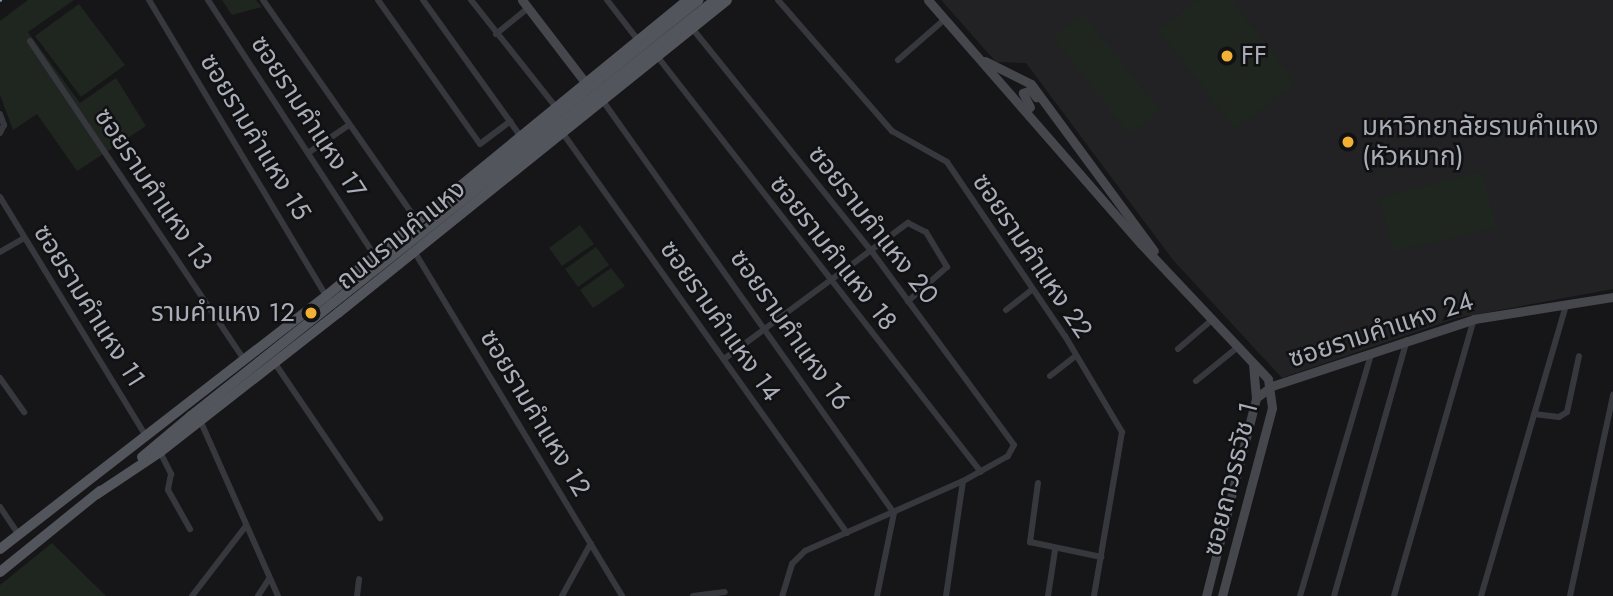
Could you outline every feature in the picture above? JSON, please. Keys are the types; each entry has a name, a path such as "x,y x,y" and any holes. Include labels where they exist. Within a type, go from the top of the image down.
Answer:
{"main road":[{"name":"ถนนรามคำแหง","path":"0,549 326,296 519,134 687,0"},
{"name":"ถนนรามคำแหง","path":"377,254 458,193 699,0"},
{"path":"699,0 710,13"},
{"name":"ถนนรามคำแหง","path":"0,572 196,418 715,0"},
{"name":"ถนนรามคำแหง","path":"97,494 160,452 196,418 274,362 727,0"},
{"name":"ซอยรามคำแหง 24","path":"928,0 1168,273 1239,346 1272,386 1287,384 1474,318 1613,297"},
{"path":"525,4 585,82"},
{"name":"ซอยรามคำแหง 24","path":"979,58 1024,78 1168,273"},
{"path":"1043,102 1031,90 1022,96 1063,155"},
{"path":"1251,360 1287,384 1272,408"},
{"path":"1251,360 1258,379 1256,398"},
{"name":"ซอยถาวรธวัช 1","path":"1206,596 1229,517 1256,398 1272,386"},
{"name":"ซอยถาวรธวัช 1","path":"1223,596 1272,408 1272,386"},
{"path":"1229,517 1233,512 1241,513 1244,521"}],"street":[{"name":"ซอยรามคำแหง 15","path":"149,0 326,296"},
{"name":"ซอยรามคำแหง 17","path":"208,0 377,254"},
{"path":"263,0 416,219"},
{"path":"378,0 480,144 510,121"},
{"path":"423,0 519,134"},
{"path":"471,0 555,106"},
{"path":"607,0 638,40"},
{"name":"ซอยรามคำแหง 22","path":"778,0 892,131 947,162 1076,356 1122,432 1094,596"},
{"path":"496,34 525,4"},
{"path":"898,60 945,19"},
{"name":"ซอยรามคำแหง 20","path":"692,28 870,249 1012,438 1012,450 981,472"},
{"name":"ซอยรามคำแหง 13","path":"30,41 244,359"},
{"name":"ซอยรามคำแหง 18","path":"657,57 981,472"},
{"name":"ซอยรามคำแหง 16","path":"603,101 894,513"},
{"path":"0,114 4,125 0,133"},
{"path":"308,153 349,125"},
{"name":"ซอยรามคำแหง 14","path":"562,132 847,533"},
{"name":"ซอยรามคำแหง 11","path":"0,197 146,436"},
{"path":"724,359 908,223 926,232 946,260 945,273 908,301"},
{"path":"0,252 24,238"},
{"name":"ซอยรามคำแหง 12","path":"414,251 622,596"},
{"path":"1006,310 1032,290"},
{"path":"1481,596 1566,306"},
{"path":"1394,596 1474,318"},
{"path":"1178,349 1213,319"},
{"path":"1334,596 1408,340"},
{"path":"1196,381 1239,346"},
{"path":"1300,596 1371,355"},
{"path":"1050,376 1076,356"},
{"path":"1534,414 1559,417 1567,412 1579,356"},
{"path":"274,362 380,518"},
{"path":"0,378 24,412"},
{"path":"1570,596 1613,395"},
{"path":"196,418 278,596"},
{"path":"160,452 171,474 168,490 190,528"},
{"path":"782,596 797,557 981,472"},
{"path":"946,596 963,481"},
{"path":"1038,483 1030,542 1055,550 1101,557"},
{"path":"0,507 19,535"},
{"path":"877,596 894,513"},
{"path":"192,596 246,526"},
{"path":"562,596 591,543"},
{"path":"1048,596 1055,550"},
{"path":"258,596 270,579"},
{"path":"358,596 359,579"},
{"path":"693,596 725,592"}],"shaded area":[{"path":"28,0 74,0 28,32 80,103 116,78 146,126 77,171 37,114 13,130 0,95 0,21"},
{"path":"222,0 256,0 262,7 232,15"},
{"name":"มหาวิทยาลัยรามคำแหง (หัวหมาก)","path":"941,0 1613,0 1613,289 1457,318 1282,378 1173,260 1026,63 996,62"},
{"name":"FF","path":"1197,0 1232,0 1296,83 1235,129 1158,30"},
{"path":"79,4 125,65 81,97 35,36"},
{"path":"1083,14 1161,111 1130,135 1053,37"},
{"path":"1482,172 1496,227 1393,252 1379,197"},
{"path":"580,225 594,244 562,266 549,248"},
{"path":"596,247 609,265 578,287 565,269"},
{"path":"611,268 625,286 593,308 580,290"},
{"path":"52,543 106,596 0,596 0,585"}],"place":[{"name":"FF","path":"1227,56"},
{"name":"มหาวิทยาลัยรามคำแหง (หัวหมาก)","path":"1348,142"},
{"name":"รามคำแหง 12","path":"311,313"}]}
